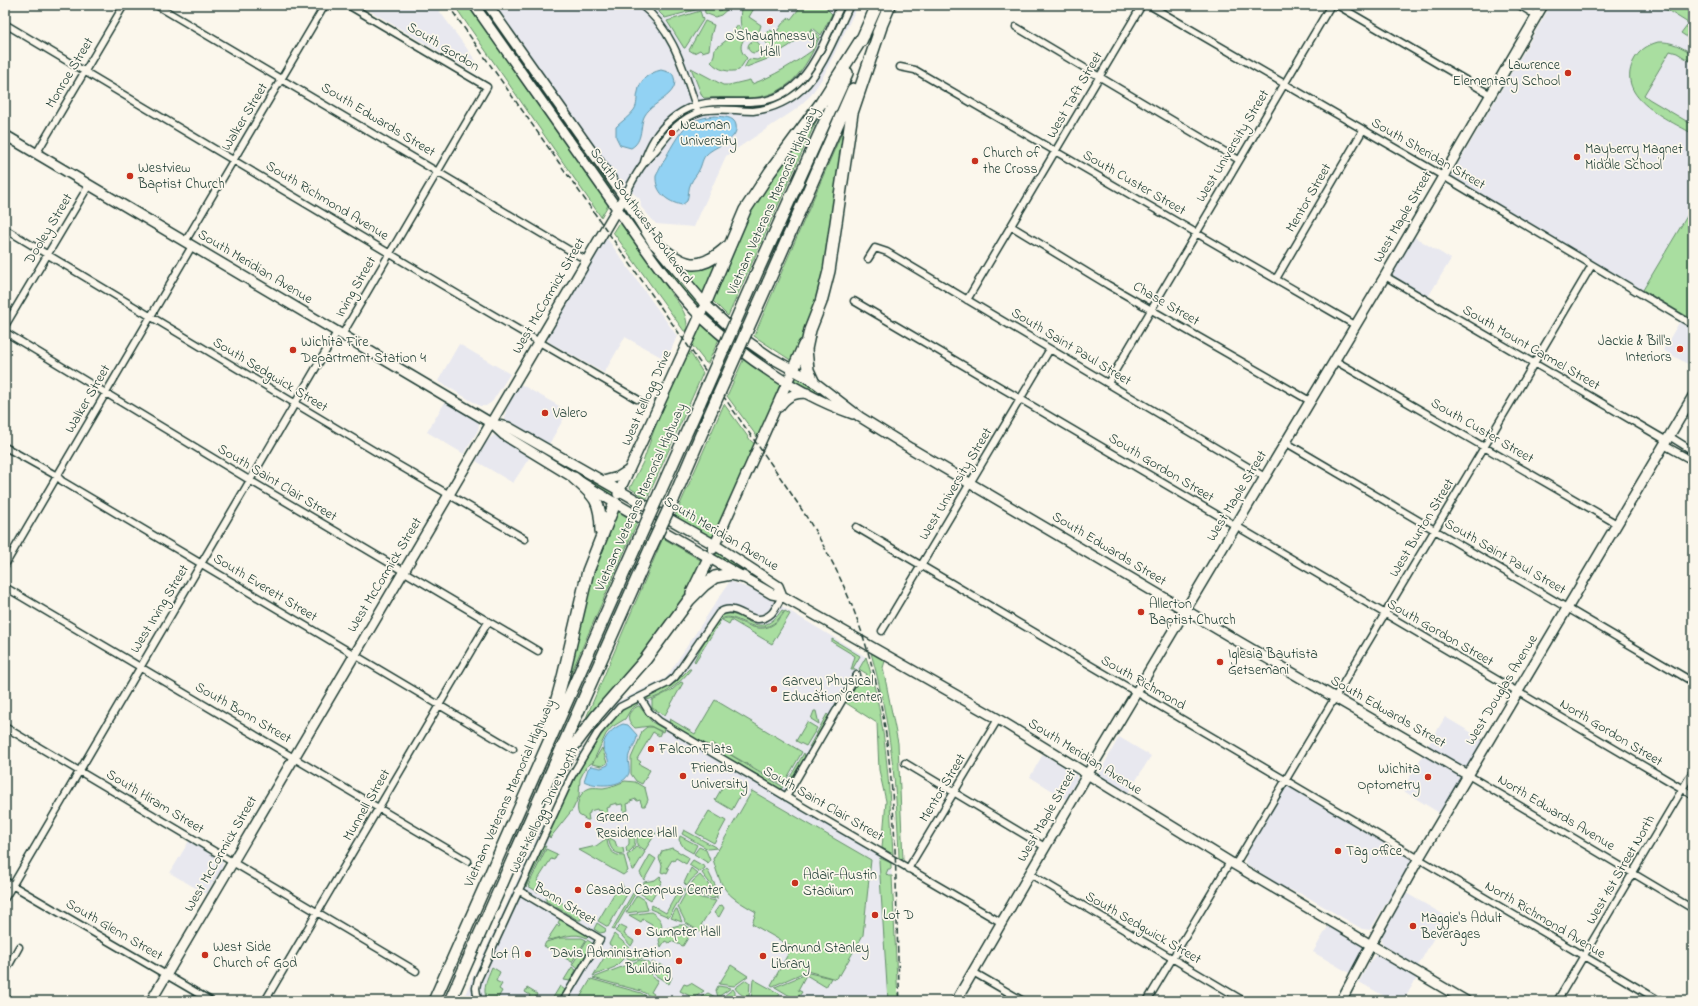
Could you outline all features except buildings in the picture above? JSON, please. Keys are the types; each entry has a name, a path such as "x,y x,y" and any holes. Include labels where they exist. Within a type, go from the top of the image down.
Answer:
{"highway":[{"name":"Vietnam Veterans Memorial Highway","path":"434,1001 877,5"},
{"name":"Vietnam Veterans Memorial Highway","path":"450,1001 673,500 890,5"},
{"path":"793,370 821,302 829,271 852,113 881,27"},
{"path":"705,304 745,210 759,188 821,103 864,35"},
{"path":"654,243 682,262 691,264 706,262 716,257 729,246"},
{"path":"810,330 806,349 806,358 808,370 813,381"},
{"path":"574,478 592,494 598,505 601,518 601,535"},
{"path":"523,801 555,708 588,570 614,503"},
{"path":"536,809 576,742 597,715 645,660 688,600 708,558"},
{"path":"688,600 715,577 731,574 743,577"}],"main road":[{"name":"South Southwest Boulevard","path":"474,5 662,272 700,315 721,335 750,358 787,382 837,408 860,417"},
{"name":"South Southwest Boulevard","path":"488,5 624,197 654,243 705,304 737,334 770,357 813,381 860,417"},
{"name":"West Maple Street","path":"956,1001 1087,774 1265,477 1543,5"},
{"name":"South Meridian Avenue","path":"5,135 491,423 504,435 614,503 708,558 772,594 782,596 998,719 1233,864 1466,1001"},
{"name":"West McCormick Street","path":"151,1001 616,208 624,197"},
{"name":"West Kellogg Drive","path":"614,503 705,304"},
{"path":"708,558 793,370"},
{"path":"770,419 788,397 794,394 808,393"},
{"name":"West Douglas Avenue","path":"1341,1001 1419,858 1693,396"},
{"name":"South Edwards Street","path":"860,417 1185,610 1468,775"},
{"name":"South Meridian Avenue","path":"491,423 508,427 715,545 778,586 782,596"},
{"path":"603,481 618,477 630,469"}],"street":[{"name":"Monroe Street","path":"36,154 124,5"},
{"name":"South Edwards Street","path":"156,5 586,260"},
{"name":"Walker Street","path":"5,565 150,317 234,160 325,5"},
{"name":"South Gordon","path":"348,5 485,86"},
{"path":"641,5 658,22 672,41 698,113"},
{"name":"West McCormick Street","path":"624,197 643,163 648,147 663,127 684,111 696,106 717,102 762,102 774,98 794,86 802,79 815,59 841,5"},
{"name":"West McCormick Street","path":"643,163 656,150 669,132 683,120 698,113 719,110 753,110 767,108 792,98 804,89 814,76 850,5"},
{"name":"West Taft Street","path":"967,300 1142,5"},
{"name":"South Sheridan Street","path":"1149,5 1443,176 1693,325"},
{"name":"West University Street","path":"1108,383 1331,5"},
{"path":"1337,5 1491,95"},
{"path":"1519,5 1537,16"},
{"name":"South Richmond Avenue","path":"5,24 637,399"},
{"path":"1016,26 1239,160"},
{"name":"South Custer Street","path":"900,67 915,70 1355,325"},
{"name":"Irving Street","path":"340,334 438,172 480,100 487,87 485,86"},
{"name":"Mentor Street","path":"1276,279 1363,130"},
{"name":"Dooley Street","path":"5,326 89,185"},
{"name":"Chase Street","path":"1011,226 1152,310 1310,401"},
{"name":"South Sedgwick Street","path":"5,229 150,317 525,539"},
{"name":"South Saint Paul Street","path":"868,259 875,248 881,250 1265,477"},
{"name":"West Burton Street","path":"1147,1001 1172,958 1286,781 1592,264"},
{"name":"South Mount Carmel Street","path":"1384,276 1667,441"},
{"name":"South Gordon Street","path":"854,301 1235,527 1518,692"},
{"name":"South Saint Clair Street","path":"5,332 250,481 538,651"},
{"name":"West Irving Street","path":"5,898 78,771 250,481 340,334"},
{"name":"West University Street","path":"882,631 1050,349"},
{"name":"South Custer Street","path":"1334,360 1617,524"},
{"path":"1667,441 1693,451"},
{"path":"1667,441 1693,461"},
{"name":"South Saint Paul Street","path":"1285,442 1693,682"},
{"name":"South Everett Street","path":"5,447 57,476 62,481 513,749"},
{"name":"South Richmond","path":"856,527 1419,858"},
{"name":"South Bonn Street","path":"5,587 140,668 468,860"},
{"name":"West Kellogg Drive North","path":"477,1000 478,979 518,890 571,777 598,732 620,707 668,683 679,673 719,613 723,610 734,609 755,619 764,619 772,612 782,596"},
{"name":"Munnell Street","path":"265,1001 488,622"},
{"path":"786,797 857,675"},
{"name":"North Gordon Street","path":"1518,692 1693,796"},
{"name":"South Saint Clair Street","path":"640,697 649,712 659,721 1002,923"},
{"name":"Mentor Street","path":"908,869 998,719"},
{"name":"South Hiram Street","path":"5,727 416,971"},
{"path":"905,763 1045,847"},
{"name":"West 1st Street North","path":"1557,1001 1693,771"},
{"name":"North Edwards Avenue","path":"1468,775 1693,909"},
{"name":"North Richmond Avenue","path":"1419,858 1660,1001"},
{"name":"South Sedgwick Street","path":"1030,874 1244,1001"},
{"name":"South Glenn Street","path":"5,881 211,1001"},
{"name":"Bonn Street","path":"518,890 600,939 563,1001"},
{"path":"5,972 20,947"},
{"path":"973,972 1023,1001"},
{"path":"5,998 10,1001"}],"shaded area":[{"path":"360,5 435,5 476,61 470,70"},
{"name":"Newman University","path":"494,5 858,5 823,77 811,95 795,110 726,156 694,227 656,224 641,207 640,199 618,183"},
{"name":"Mayberry Magnet Middle School","path":"1551,5 1659,5 1693,26 1693,206 1643,290 1452,177 1452,174"},
{"path":"1413,236 1451,259 1428,297 1393,276 1393,273"},
{"path":"606,237 677,336 669,355 661,357 625,337 604,373 549,342 547,339"},
{"path":"1680,321 1693,329 1693,367 1663,350"},
{"path":"459,344 510,374 492,402 486,406 480,406 438,381"},
{"path":"520,384 568,411 548,446 508,423 505,419 506,409"},
{"path":"445,402 478,421 478,430 464,454 427,432"},
{"path":"494,435 499,436 531,455 513,483 476,461 487,441"},
{"name":"Friends University","path":"730,581 758,592 866,657 784,800 891,863 898,1001 462,1001 536,840 580,752 617,702 666,678"},
{"path":"1445,717 1484,740 1465,769 1428,746"},
{"path":"1119,737 1151,756 1128,793 1102,779 1100,776 1100,772"},
{"path":"1424,753 1461,776 1441,814 1402,790"},
{"path":"1043,754 1076,774 1077,779 1066,799 1030,777"},
{"path":"1288,786 1411,857 1411,862 1370,930 1362,929 1304,895 1283,887 1245,863 1246,854"},
{"path":"189,841 221,860 223,863 222,868 206,894 170,873"},
{"path":"1406,893 1446,916 1418,966 1383,945 1381,941"},
{"path":"1329,925 1362,945 1363,949 1351,974 1313,952"},
{"path":"1377,954 1418,976 1403,1001 1393,1001 1359,982 1370,961"}],"green space":[{"path":"454,5 468,5 560,137 570,147 610,202 601,217"},
{"path":"661,5 700,5 699,9 665,18 659,12"},
{"path":"704,5 711,5 720,11 724,5 730,7 721,15 715,17 705,13"},
{"path":"746,5 756,5 749,17 761,25 758,35 753,34 746,36 742,30 740,20 741,8"},
{"path":"802,5 823,5 832,14 821,35 813,28 774,55 763,37 770,30 776,33 782,24 789,18 791,19"},
{"path":"1659,5 1693,5 1693,26"},
{"path":"485,11 614,189 613,192 610,191 487,17"},
{"path":"700,11 703,20 684,48 667,21"},
{"path":"705,21 714,25 709,50 702,52 700,50 694,53 689,50"},
{"path":"738,25 745,38 741,48 747,58 739,70 724,70 711,62 715,49 728,39"},
{"path":"1687,25 1693,30 1693,41 1681,33"},
{"path":"811,30 820,36 813,50 810,46 818,39 814,35 811,38 807,34"},
{"path":"756,41 759,42 759,52 752,53 749,52 748,45 749,42"},
{"path":"1658,42 1672,44 1693,54 1693,63 1677,53 1670,51 1644,95 1693,125 1693,134 1647,106 1638,97 1632,87 1630,75 1635,58 1643,49"},
{"path":"813,50 808,60 794,79 785,87 774,93 762,96 747,98 704,98 691,68 723,85 750,80 752,84 783,69"},
{"path":"765,56 770,58 744,68 749,59 757,60"},
{"path":"815,116 818,117 728,316 713,301 725,272 739,229 749,209"},
{"path":"846,123 835,207 819,296 803,341 792,361 754,336"},
{"path":"1693,206 1693,320 1643,290"},
{"path":"631,214 700,303 698,308 662,267 628,216"},
{"path":"622,222 627,226 681,308 685,316 687,331 684,331 613,232 618,224"},
{"path":"718,263 705,293 703,293 681,267"},
{"path":"701,324 719,339 708,363 706,363 691,344"},
{"path":"688,349 703,373 647,499 630,488 643,462 654,430"},
{"path":"744,358 781,383 758,438 727,396"},
{"path":"795,374 844,407 794,380"},
{"path":"724,404 751,441 755,444 754,450 750,451 749,456 751,457 714,539 675,516"},
{"path":"581,475 590,478 616,492 614,498 580,477"},
{"path":"617,511 637,523 568,680 592,571"},
{"path":"663,538 702,561 684,596 655,639 588,719 586,718"},
{"path":"717,552 773,587 772,590 715,557"},
{"path":"782,610 784,611 775,622 767,626 758,627 726,617 721,620 695,662 694,661 721,615 729,614 737,616 758,625 765,624 773,620"},
{"path":"785,611 790,614 772,644 731,620 729,624 722,620 727,618 734,619 758,628 767,627 776,622"},
{"path":"832,639 860,656 853,668 857,670 851,670 855,656 832,642"},
{"path":"871,653 885,661 883,668 898,743 903,860 899,858 894,780 888,729 878,678"},
{"path":"866,657 879,706 883,730 893,854 882,848 886,801 879,770 877,723 846,703 858,681 863,678 865,679 867,674 859,669"},
{"path":"689,669 691,669 672,688 647,700 649,696 676,682"},
{"path":"681,682 683,683 665,715 652,708 652,700 672,690"},
{"path":"715,700 802,752 783,785 711,743 783,787 781,789 669,723 670,719 695,734"},
{"path":"635,703 638,704 631,709 625,719 612,727 606,734 593,762 586,767 580,779 579,796 573,809 550,838 548,835 573,782 597,741 610,723 623,710"},
{"path":"638,706 652,722 664,729 663,732 650,726 635,728 632,725 629,716 631,711"},
{"path":"814,711 816,711 819,724 811,719"},
{"path":"827,714 829,716 809,747"},
{"path":"807,722 817,728 806,746 796,741"},
{"path":"647,727 652,727 661,732 659,736 653,732 637,759 641,762 639,764 650,770 642,784 636,781 631,774 631,758 642,731"},
{"path":"602,748 607,763 602,766 592,764"},
{"path":"804,753 805,757 786,787 785,786"},
{"path":"625,781 635,782 645,788 648,800 645,806 642,806 640,800 637,801 636,799 627,804 628,810 624,812 622,804 617,805 617,803 606,808 608,815 603,817 601,810 598,811 597,809 590,811 588,814 589,820 579,815 577,808 583,792 592,788 609,787"},
{"path":"726,781 743,790 732,810 715,800"},
{"name":"Adair-Austin Stadium","path":"752,791 871,860 863,935 840,975 838,974 836,979 807,971 773,986 771,985 792,947 752,924 756,912 727,892 719,879 713,859"},
{"path":"709,811 726,821 714,843 696,833"},
{"path":"684,830 717,848 708,849 682,834"},
{"path":"632,831 635,838 635,844 627,853 626,848 629,844 629,838"},
{"path":"634,832 644,834 656,833 645,850 637,845 637,838"},
{"path":"680,836 697,845 693,853 684,848 679,840"},
{"path":"608,837 615,841 617,847 623,848 624,854 617,853 612,849"},
{"path":"607,838 609,849 617,855 624,856 628,871 623,875 579,850 596,846"},
{"path":"546,846 526,887 526,880 528,880 541,848"},
{"path":"636,846 645,852 634,870 632,870 627,855 632,852"},
{"path":"699,847 706,850 710,860 708,863 694,854"},
{"path":"672,848 689,859 686,864 676,858 674,861 672,860 667,868 669,869 667,873 663,873 661,872 662,865 659,858 662,851"},
{"path":"546,849 557,854 554,860 551,859 537,881 543,885 538,892 528,886"},
{"path":"650,855 656,859 644,880 640,873"},
{"path":"880,858 891,863 891,869 888,869 886,874 888,876 892,876 898,1001 888,1001"},
{"path":"693,860 705,868 700,872 689,865"},
{"path":"691,868 698,874 687,886 684,883"},
{"path":"707,869 717,889 717,899 712,886 702,873"},
{"path":"700,875 708,884 715,899 701,896 688,889 693,881"},
{"path":"660,876 662,881 651,900 638,892 643,887 644,882 655,880"},
{"path":"621,882 623,887 629,891 608,927 598,921"},
{"path":"680,886 685,890 669,917 650,909 652,905 666,913"},
{"path":"687,891 701,898 716,901 701,925 705,928 702,933 686,923 678,907"},
{"path":"633,893 635,894 614,930 612,929"},
{"path":"549,895 582,915 581,920 578,920 546,901 546,898"},
{"path":"637,895 645,900 648,910 626,913"},
{"path":"722,905 724,908 719,917 714,913 719,906"},
{"path":"677,909 682,922 671,918"},
{"path":"651,912 658,917 662,925 658,936 648,931 652,924 643,919 641,922 629,915"},
{"path":"560,919 588,936 587,938 572,935 547,940 557,925 559,926 560,924 558,923"},
{"path":"597,923 606,929 605,932 600,933 594,929"},
{"path":"621,925 627,928 624,934 634,941 631,946 615,931"},
{"path":"685,925 693,930 683,946 671,941 669,943 665,941 661,947 659,940 665,929"},
{"path":"614,934 630,948 625,956 609,944"},
{"path":"560,938 582,938 586,940 572,962 544,946 546,942"},
{"path":"587,940 592,943 578,968 572,965"},
{"path":"610,948 624,958 615,967 593,976"},
{"path":"632,950 645,957 632,960 627,958"},
{"path":"640,960 649,963 652,977 658,980 651,992 654,994 652,997 641,991 593,978"},
{"path":"652,962 659,966 660,964 669,970 669,975 672,977 669,984 655,975"},
{"path":"731,965 748,976 734,986 719,984"},
{"path":"492,967 500,972 496,981 502,984 499,989 502,991 497,1000 499,1001 487,1001 485,992 488,976"},
{"path":"572,967 576,970 570,981 564,980"},
{"path":"809,973 831,978 826,987 806,975 798,990 802,992 797,999 775,987"},
{"path":"591,979 641,993 651,999 650,1001 578,1001"},
{"path":"753,979 780,994 776,1001 751,1001"},
{"path":"746,980 750,983 749,997 741,994 735,988"},
{"path":"691,983 704,991 694,998 680,991 684,984 687,985"},
{"path":"560,986 565,990 558,1001 551,1001"},
{"path":"718,986 731,988 718,997 716,990"},
{"path":"527,988 537,994 534,1001 529,998 530,995 525,992"},
{"path":"733,989 735,992 735,1001 724,1001 720,999"},
{"path":"708,993 717,998 717,1001 694,1001"},
{"path":"686,997 694,1001 684,1001"}],"water":[{"path":"661,70 672,73 675,80 671,92 645,115 640,137 635,145 631,148 620,145 616,137 616,127 634,110 639,87 643,80 649,75"},
{"path":"715,116 731,118 735,122 736,130 734,135 731,139 705,156 690,185 687,201 682,205 667,199 658,187 656,176 670,149 688,125 697,120"},
{"path":"623,724 628,725 637,735 636,741 629,755 629,773 626,778 615,784 608,785 584,781 588,769 591,766 601,768 608,765 603,743 607,736 616,727"}],"railway":[{"path":"448,5 776,471 818,535 847,593 866,644 879,697 888,751 895,844 900,1001"}],"place":[{"name":"O'Shaughnessy Hall","path":"770,21"},
{"name":"Lawrence Elementary School","path":"1568,73"},
{"name":"Newman University","path":"672,133"},
{"name":"Mayberry Magnet Middle School","path":"1577,157"},
{"name":"Church of the Cross","path":"975,161"},
{"name":"Westview Baptist Church","path":"130,176"},
{"name":"Jackie & Bill's Interiors","path":"1680,349"},
{"name":"Wichita Fire Department Station 4","path":"293,350"},
{"name":"Valero","path":"545,413"},
{"name":"Allerton Baptist Church","path":"1141,612"},
{"name":"Iglesia Bautista Getsemani","path":"1220,662"},
{"name":"Garvey Physical Education Center","path":"774,689"},
{"name":"Falcon Flats","path":"651,749"},
{"name":"Friends University","path":"683,776"},
{"name":"Wichita Optometry","path":"1428,777"},
{"name":"Green Residence Hall","path":"588,825"},
{"name":"Tag office","path":"1338,851"},
{"name":"Adair-Austin Stadium","path":"795,883"},
{"name":"Casado Campus Center","path":"578,890"},
{"name":"Lot D","path":"875,915"},
{"name":"Maggie's Adult Beverages","path":"1413,926"},
{"name":"Sumpter Hall","path":"638,932"},
{"name":"Lot A","path":"528,954"},
{"name":"West Side Church of God","path":"205,955"},
{"name":"Edmund Stanley Library","path":"763,956"},
{"name":"Davis Administration Building","path":"679,961"}]}
